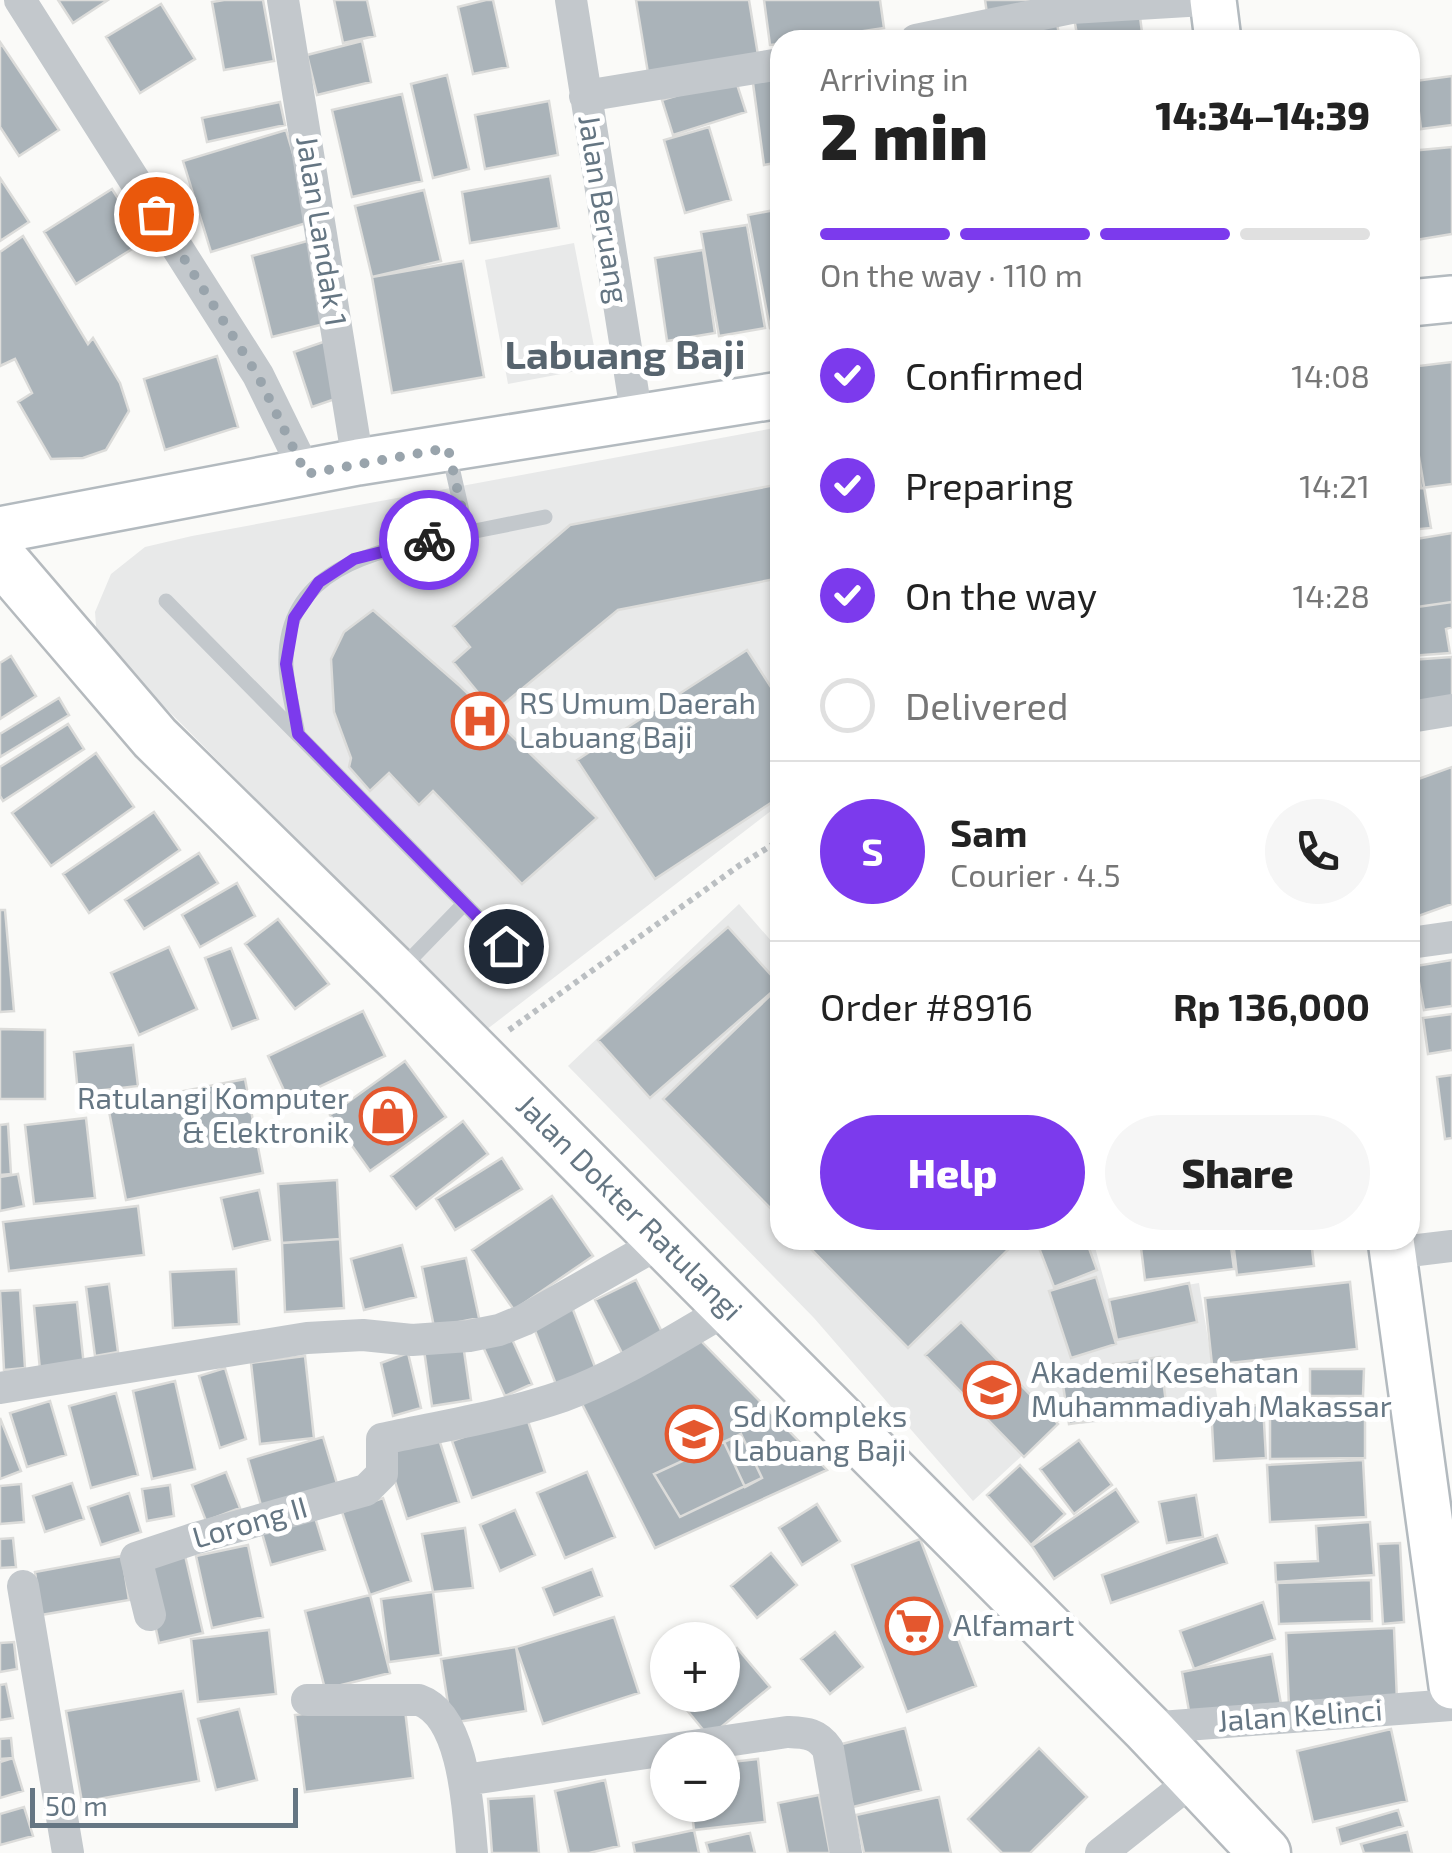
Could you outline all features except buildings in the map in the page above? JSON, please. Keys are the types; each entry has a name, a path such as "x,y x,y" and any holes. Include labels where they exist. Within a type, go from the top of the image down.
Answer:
{"main road":[{"path":"1213,0 1217,30"},
{"path":"1420,302 1452,298"},
{"path":"0,530 358,462 770,397"},
{"name":"Jalan Dokter Ratulangi","path":"0,557 155,738 396,974 1147,1728 1264,1853"},
{"path":"1393,1250 1438,1474 1452,1686"}],"street":[{"path":"20,0 241,347 306,474"},
{"name":"Jalan Landak 1","path":"283,0 358,462"},
{"name":"Jalan Beruang","path":"571,0 637,418"},
{"path":"957,30 1065,4 1204,0"},
{"path":"585,96 770,66"},
{"path":"1420,716 1452,710"},
{"path":"1420,941 1452,936"},
{"path":"0,1388 307,1338 363,1335 412,1340 499,1330 524,1320 661,1242"},
{"path":"1420,1246 1452,1246"},
{"name":"Lorong II","path":"150,1615 136,1558 366,1490 382,1474 382,1440 565,1395 728,1309"},
{"path":"23,1586 68,1853"},
{"path":"306,1700 419,1700 433,1705 443,1716 465,1780 472,1852 463,1853"},
{"name":"Jalan Kelinci","path":"1147,1728 1452,1705"},
{"path":"465,1780 787,1732 807,1733 819,1736 828,1749 846,1853"},
{"path":"1101,1853 1194,1780"}],"lane":[{"path":"448,448 467,532"},
{"path":"298,734 286,664 294,618 319,582 354,559 410,543 545,517"},
{"path":"166,601 506,946"},
{"path":"396,974 464,904"}],"path":[{"path":"476,1054 770,846"}],"shaded area":[{"path":"574,243 598,367 508,384 485,260"},
{"name":"RS Umum Daerah Labuang Baji","path":"770,429 770,812 486,1030 97,639 95,612 111,574 145,547"},
{"path":"739,904 770,940 770,1250 1096,1250 1109,1298 1199,1283 1219,1408 1081,1424 1069,1412 973,1501 814,1318 568,1066"}],"way so far":[{"path":"156,214 258,376 306,474 448,448 467,532 429,540"}],"place":[{"name":"RS Umum Daerah Labuang Baji","path":"480,721"},
{"name":"Ratulangi Komputer & Elektronik","path":"388,1116"},
{"name":"Akademi Kesehatan Muhammadiyah Makassar","path":"992,1390"},
{"name":"Sd Kompleks Labuang Baji","path":"694,1434"},
{"name":"Alfamart","path":"914,1626"}],"district":[{"name":"Labuang Baji","path":"625,355"}],"route":[{"path":"429,540 354,559 319,582 294,618 286,664 298,734 506,946"}]}
